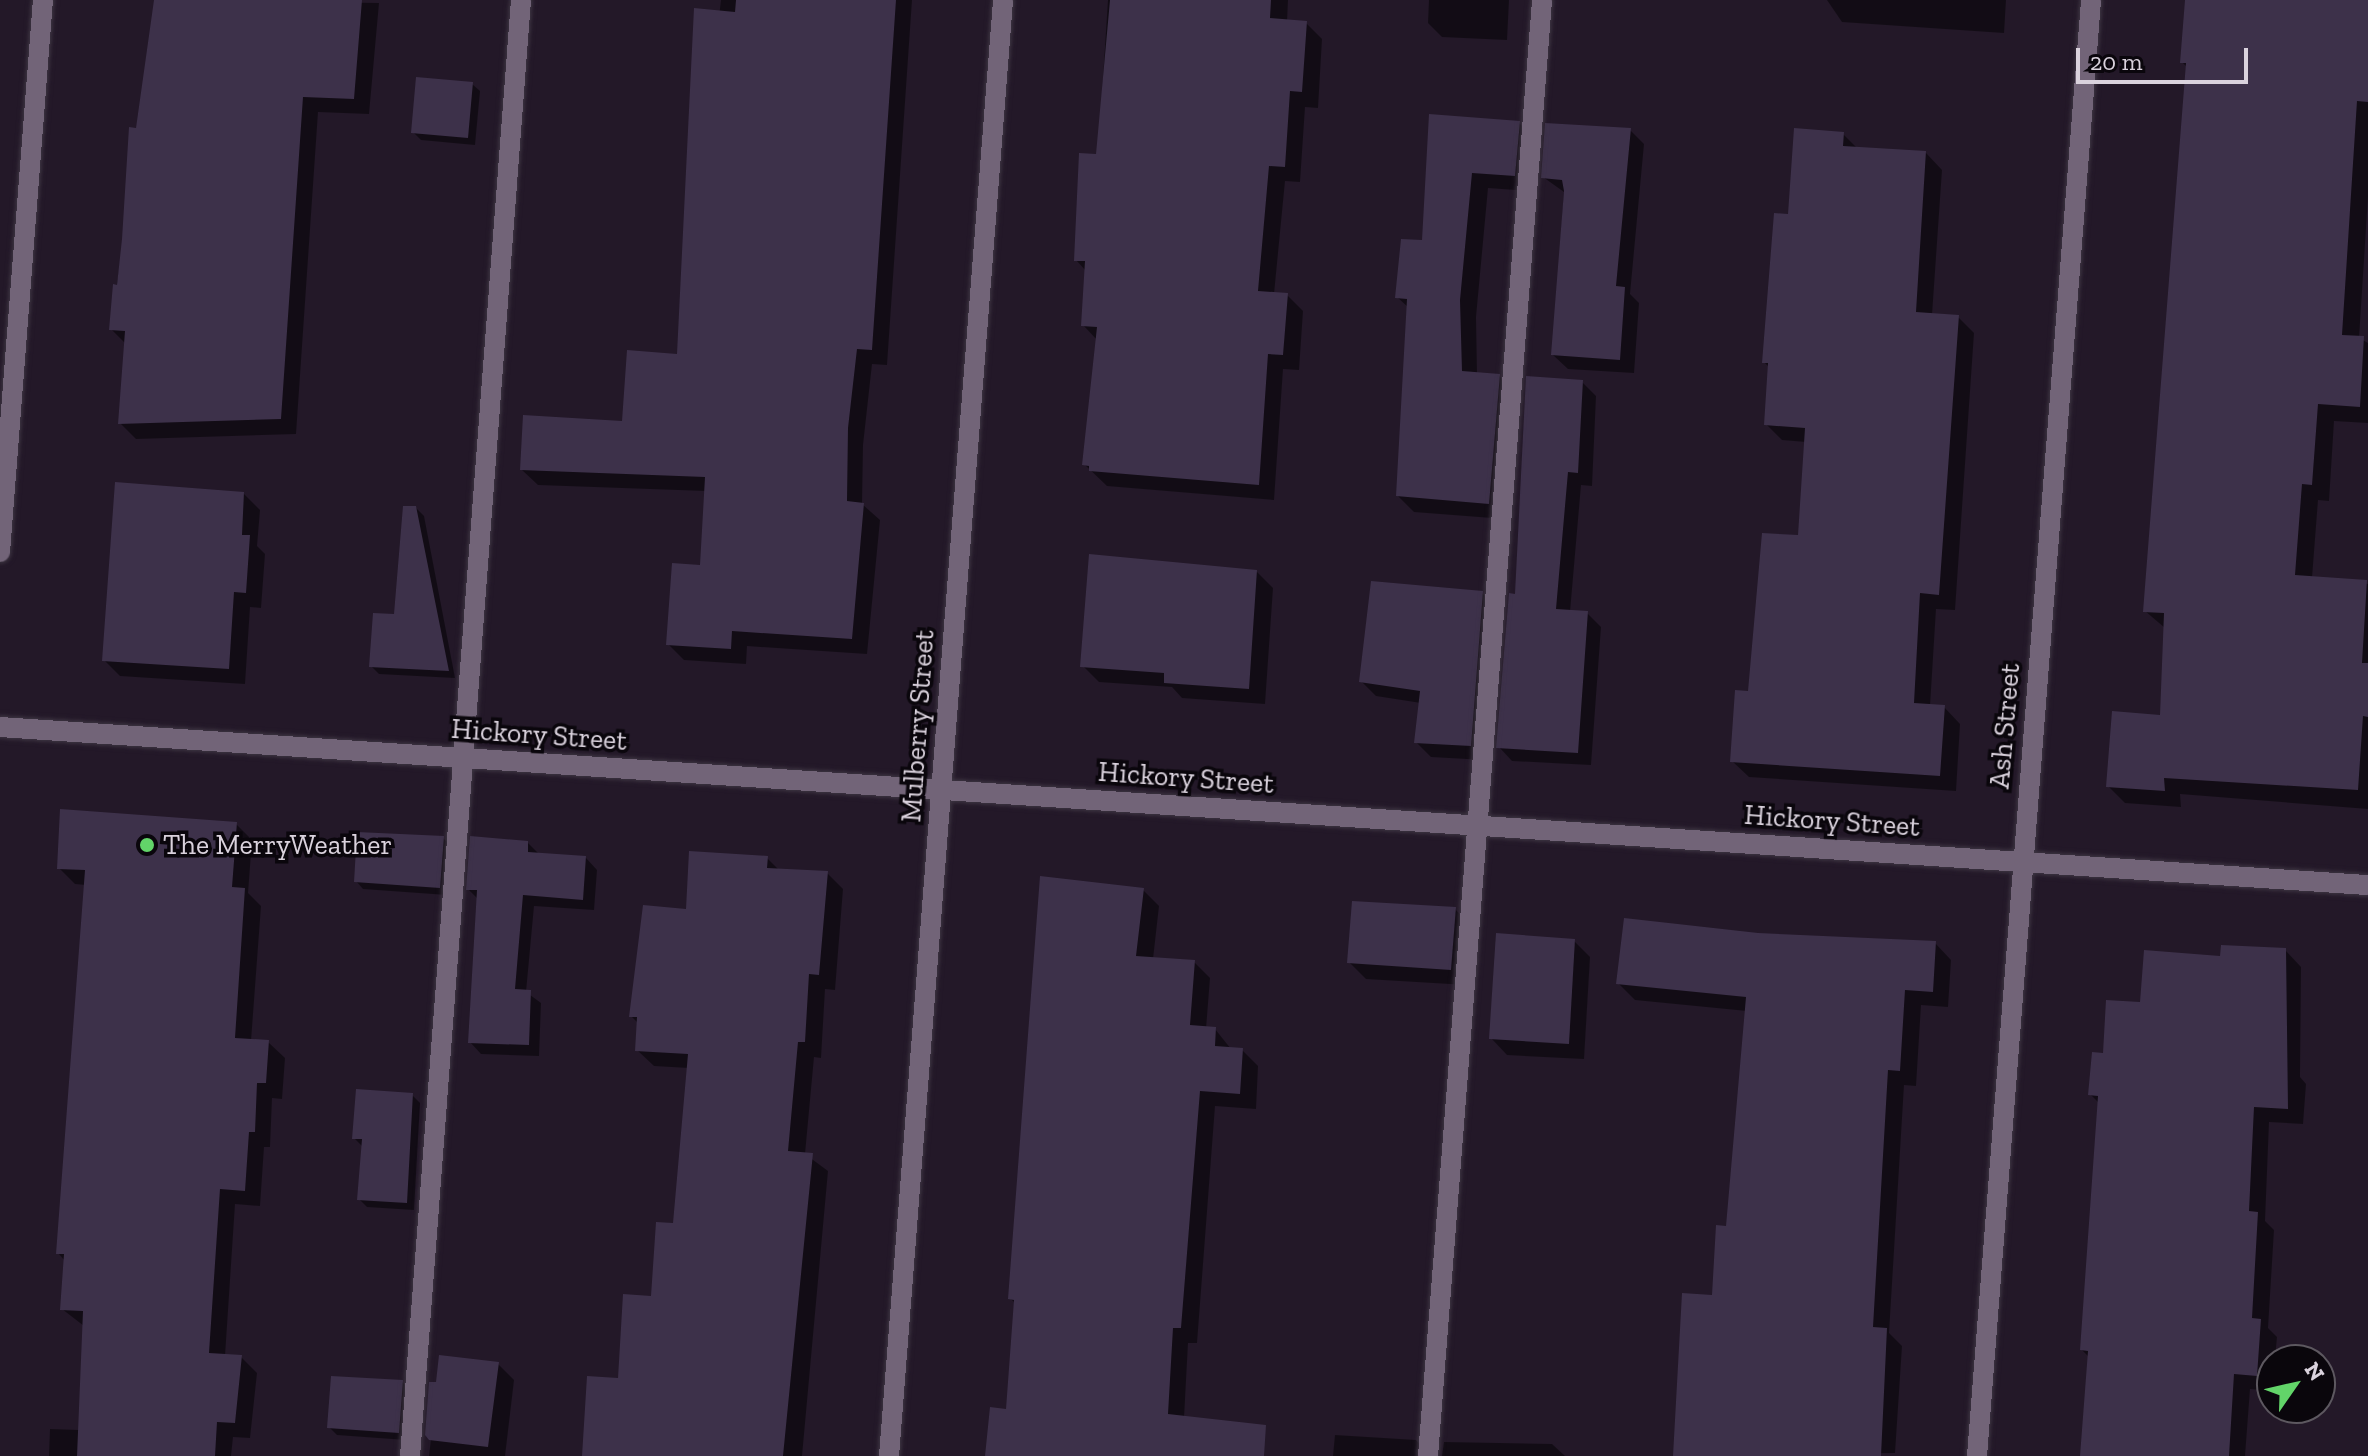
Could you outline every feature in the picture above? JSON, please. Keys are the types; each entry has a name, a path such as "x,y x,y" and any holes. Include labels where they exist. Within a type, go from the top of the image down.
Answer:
{"street":[{"path":"0,552 43,0"},
{"path":"410,1456 521,0"},
{"name":"Mulberry Street","path":"889,1456 1003,0"},
{"path":"1428,1456 1542,0"},
{"name":"Ash Street","path":"1977,1456 2091,0"},
{"name":"Hickory Street","path":"0,727 2368,885"}],"building":[{"path":"154,0 362,0 354,99 303,97 281,419 118,424 125,331 109,330 113,284 117,285 122,239 129,127 136,128"},
{"path":"736,0 896,0 872,350 857,349 848,428 847,501 864,503 852,639 732,631 731,649 666,645 672,563 700,565 705,477 520,470 523,415 622,421 627,350 677,354 694,8 735,12"},
{"path":"1110,0 1271,0 1270,18 1307,21 1302,92 1290,91 1285,167 1269,166 1258,291 1288,293 1283,355 1268,354 1259,485 1089,471 1089,466 1082,465 1097,327 1081,326 1085,261 1074,261 1079,153 1096,154"},
{"path":"2185,0 2368,0 2368,102 2357,101 2342,335 2364,336 2360,407 2318,404 2312,485 2302,484 2295,575 2367,580 2362,663 2368,663 2368,717 2363,716 2358,790 2164,778 2165,791 2106,787 2112,711 2160,715 2164,613 2143,612 2186,63 2180,63"},
{"path":"416,77 473,82 468,138 411,133"},
{"path":"1429,114 1520,121 1515,176 1472,173 1460,300 1462,371 1500,374 1489,504 1396,496 1407,299 1395,298 1401,239 1422,240"},
{"path":"1545,123 1631,128 1616,286 1625,287 1620,360 1551,355 1564,191 1562,180 1541,178"},
{"path":"1794,128 1844,132 1843,146 1926,151 1916,312 1959,315 1939,595 1920,593 1914,703 1945,705 1940,776 1730,762 1735,690 1748,691 1762,533 1798,535 1805,428 1764,425 1768,363 1762,363 1774,213 1788,214"},
{"path":"1526,376 1583,380 1578,473 1568,472 1556,609 1588,611 1578,753 1496,748 1509,593 1515,594"},
{"path":"115,482 244,492 242,535 250,535 246,593 234,592 229,669 102,661"},
{"path":"403,506 416,506 449,671 369,667 373,613 394,614"},
{"path":"1089,554 1257,570 1249,689 1164,683 1164,673 1080,667"},
{"path":"1371,581 1483,591 1471,746 1414,743 1420,691 1359,682"},
{"path":"60,809 237,822 232,887 245,888 235,1038 269,1040 266,1083 257,1083 255,1132 249,1132 245,1191 220,1189 209,1353 242,1355 235,1423 217,1422 215,1456 77,1456 83,1311 60,1310 64,1254 56,1254 85,870 57,869"},
{"path":"357,832 444,836 440,888 354,882"},
{"path":"470,836 528,841 528,852 586,856 583,900 523,895 515,989 531,990 529,1045 468,1043 477,890 466,890"},
{"path":"689,851 768,856 767,868 828,871 819,975 809,974 805,1042 798,1042 788,1151 813,1153 783,1456 582,1456 587,1376 618,1378 623,1294 651,1296 656,1222 673,1223 688,1054 635,1051 637,1017 629,1017 643,905 686,909"},
{"path":"1040,876 1144,888 1136,956 1195,960 1190,1025 1216,1027 1215,1046 1243,1048 1240,1094 1200,1091 1181,1328 1173,1328 1168,1414 1266,1425 1264,1456 985,1456 990,1407 1006,1409 1014,1300 1008,1299"},
{"path":"1352,901 1456,907 1451,970 1347,963"},
{"path":"1624,918 1758,933 1936,941 1933,992 1905,990 1900,1071 1888,1070 1873,1327 1887,1328 1881,1456 1673,1456 1682,1293 1712,1295 1716,1225 1726,1226 1746,997 1616,984"},
{"path":"1496,933 1575,939 1569,1044 1489,1039"},
{"path":"2221,945 2286,948 2288,1109 2254,1107 2249,1211 2258,1212 2252,1318 2261,1319 2259,1344 2256,1344 2256,1376 2234,1374 2229,1456 2080,1456 2088,1351 2080,1350 2098,1096 2088,1095 2092,1052 2103,1053 2106,1000 2140,1002 2144,950 2220,956"},
{"path":"356,1089 413,1093 407,1203 357,1200 362,1139 352,1139"},
{"path":"439,1355 499,1362 488,1447 429,1440 425,1435 429,1382 436,1382"},
{"path":"331,1376 403,1380 399,1433 327,1428"}],"place":[{"name":"The MerryWeather","path":"147,845"}]}
